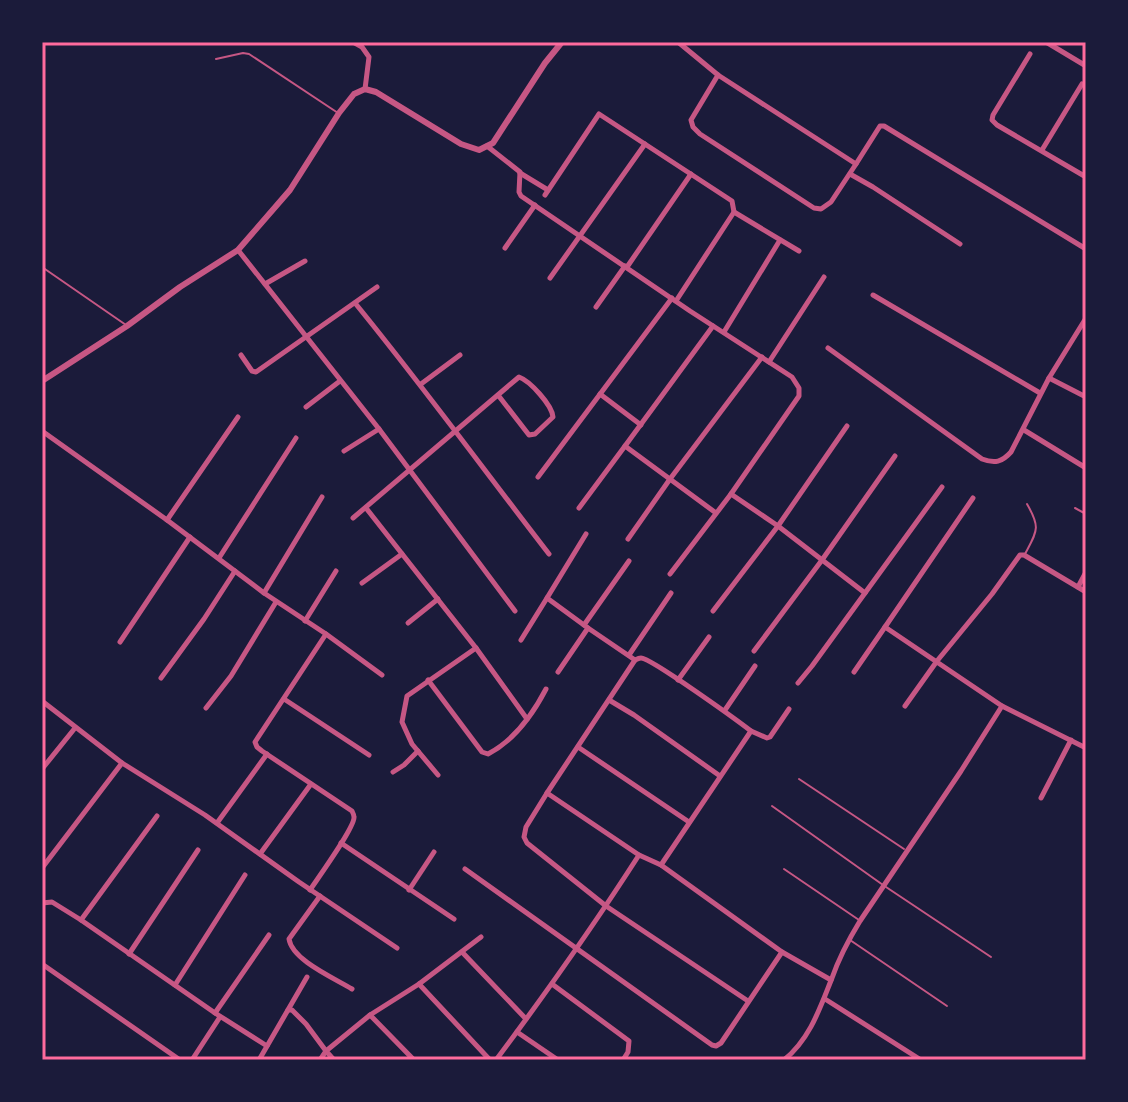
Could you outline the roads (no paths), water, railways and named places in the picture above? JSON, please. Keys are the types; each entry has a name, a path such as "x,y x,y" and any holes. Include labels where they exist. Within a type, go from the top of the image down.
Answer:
{"street":[{"path":"353,42 362,47 369,57 365,89"},
{"path":"42,381 238,250 290,190 354,94 365,89 376,92 461,144 479,150 493,143 562,42"},
{"path":"678,42 718,75 856,164"},
{"path":"1046,42 1086,66"},
{"path":"1030,54 992,120 1086,177"},
{"path":"718,75 691,120 693,127 814,208 821,209 831,202 880,126 884,126 1086,249"},
{"path":"1042,150 1082,84"},
{"path":"487,146 547,192 599,114 732,201 734,212 674,300 538,477"},
{"path":"550,278 645,144"},
{"path":"520,172 519,192 535,205 792,377 799,388 799,396 731,494 670,574"},
{"path":"596,307 691,174"},
{"path":"850,174 960,244"},
{"path":"505,248 535,205"},
{"path":"734,212 799,251"},
{"path":"724,332 780,240"},
{"path":"238,250 379,429 515,611"},
{"path":"265,284 305,261"},
{"path":"769,362 824,277"},
{"path":"241,355 256,372 377,287"},
{"path":"873,295 1040,393"},
{"path":"355,303 421,384 549,554"},
{"path":"828,348 991,463 1006,457 1024,430 1040,393 1086,318"},
{"path":"579,508 713,326"},
{"path":"421,384 460,355"},
{"path":"628,539 762,357"},
{"path":"353,518 519,377 553,410 553,417 535,434 529,435 498,395"},
{"path":"1049,378 1086,397"},
{"path":"306,407 340,381"},
{"path":"600,394 641,425"},
{"path":"167,520 238,417"},
{"path":"713,611 778,526 847,426"},
{"path":"344,451 379,429"},
{"path":"1024,430 1086,468"},
{"path":"42,431 276,602 382,675"},
{"path":"219,558 296,438"},
{"path":"625,446 716,513"},
{"path":"754,651 895,456"},
{"path":"798,683 942,487"},
{"path":"731,494 865,593"},
{"path":"264,593 322,497"},
{"path":"854,672 973,498"},
{"path":"366,508 476,648 527,719"},
{"path":"521,640 586,534"},
{"path":"120,642 190,537"},
{"path":"362,583 402,554"},
{"path":"905,706 1020,555 1086,592"},
{"path":"558,672 629,561"},
{"path":"161,678 235,571"},
{"path":"305,621 336,571"},
{"path":"1078,587 1086,572"},
{"path":"629,655 671,593"},
{"path":"547,598 635,660"},
{"path":"408,623 438,599"},
{"path":"206,708 238,664 276,602"},
{"path":"885,627 1002,706 1086,748"},
{"path":"310,890 341,843 354,815 257,747 255,742 326,634"},
{"path":"678,680 709,637"},
{"path":"438,775 412,744 402,722 407,696 476,648"},
{"path":"748,1001 606,906 527,843 524,837 526,827 547,793 635,660 643,658 725,710 751,731 767,738 789,709"},
{"path":"725,710 755,666"},
{"path":"428,680 482,752 488,754 501,748 527,719 546,689"},
{"path":"284,699 369,755"},
{"path":"609,700 720,776"},
{"path":"42,701 122,763 217,823 397,948"},
{"path":"784,1060 811,1027 849,939 860,921 1002,706"},
{"path":"42,769 75,728"},
{"path":"661,865 751,731"},
{"path":"1041,798 1071,740"},
{"path":"578,747 689,822"},
{"path":"393,772 418,751"},
{"path":"217,823 267,754"},
{"path":"42,868 122,763"},
{"path":"260,854 311,784"},
{"path":"547,793 639,855 661,865 782,952 831,980"},
{"path":"81,920 157,816"},
{"path":"341,843 454,919"},
{"path":"129,954 198,850"},
{"path":"409,890 434,852"},
{"path":"419,984 493,1060 552,984 639,855"},
{"path":"465,869 712,1045 721,1043 782,952"},
{"path":"175,985 245,875"},
{"path":"320,896 289,942 300,956 352,989"},
{"path":"42,903 52,902 81,920 267,1046"},
{"path":"192,1060 269,935"},
{"path":"320,1060 326,1051 370,1015 419,984 481,937"},
{"path":"462,952 526,1019"},
{"path":"42,964 180,1060"},
{"path":"259,1060 307,977"},
{"path":"552,984 629,1041 623,1060"},
{"path":"825,999 921,1060"},
{"path":"287,1011 292,1010 306,1024 334,1060"},
{"path":"370,1015 414,1060"},
{"path":"517,1032 558,1060"}],"lane":[{"path":"216,59 249,54 339,113"},
{"path":"42,267 127,326"},
{"path":"1024,555 1037,531 1027,504"},
{"path":"1075,508 1086,514"},
{"path":"799,779 907,851"},
{"path":"772,806 991,957"},
{"path":"784,869 860,921"},
{"path":"849,939 947,1006"}]}
